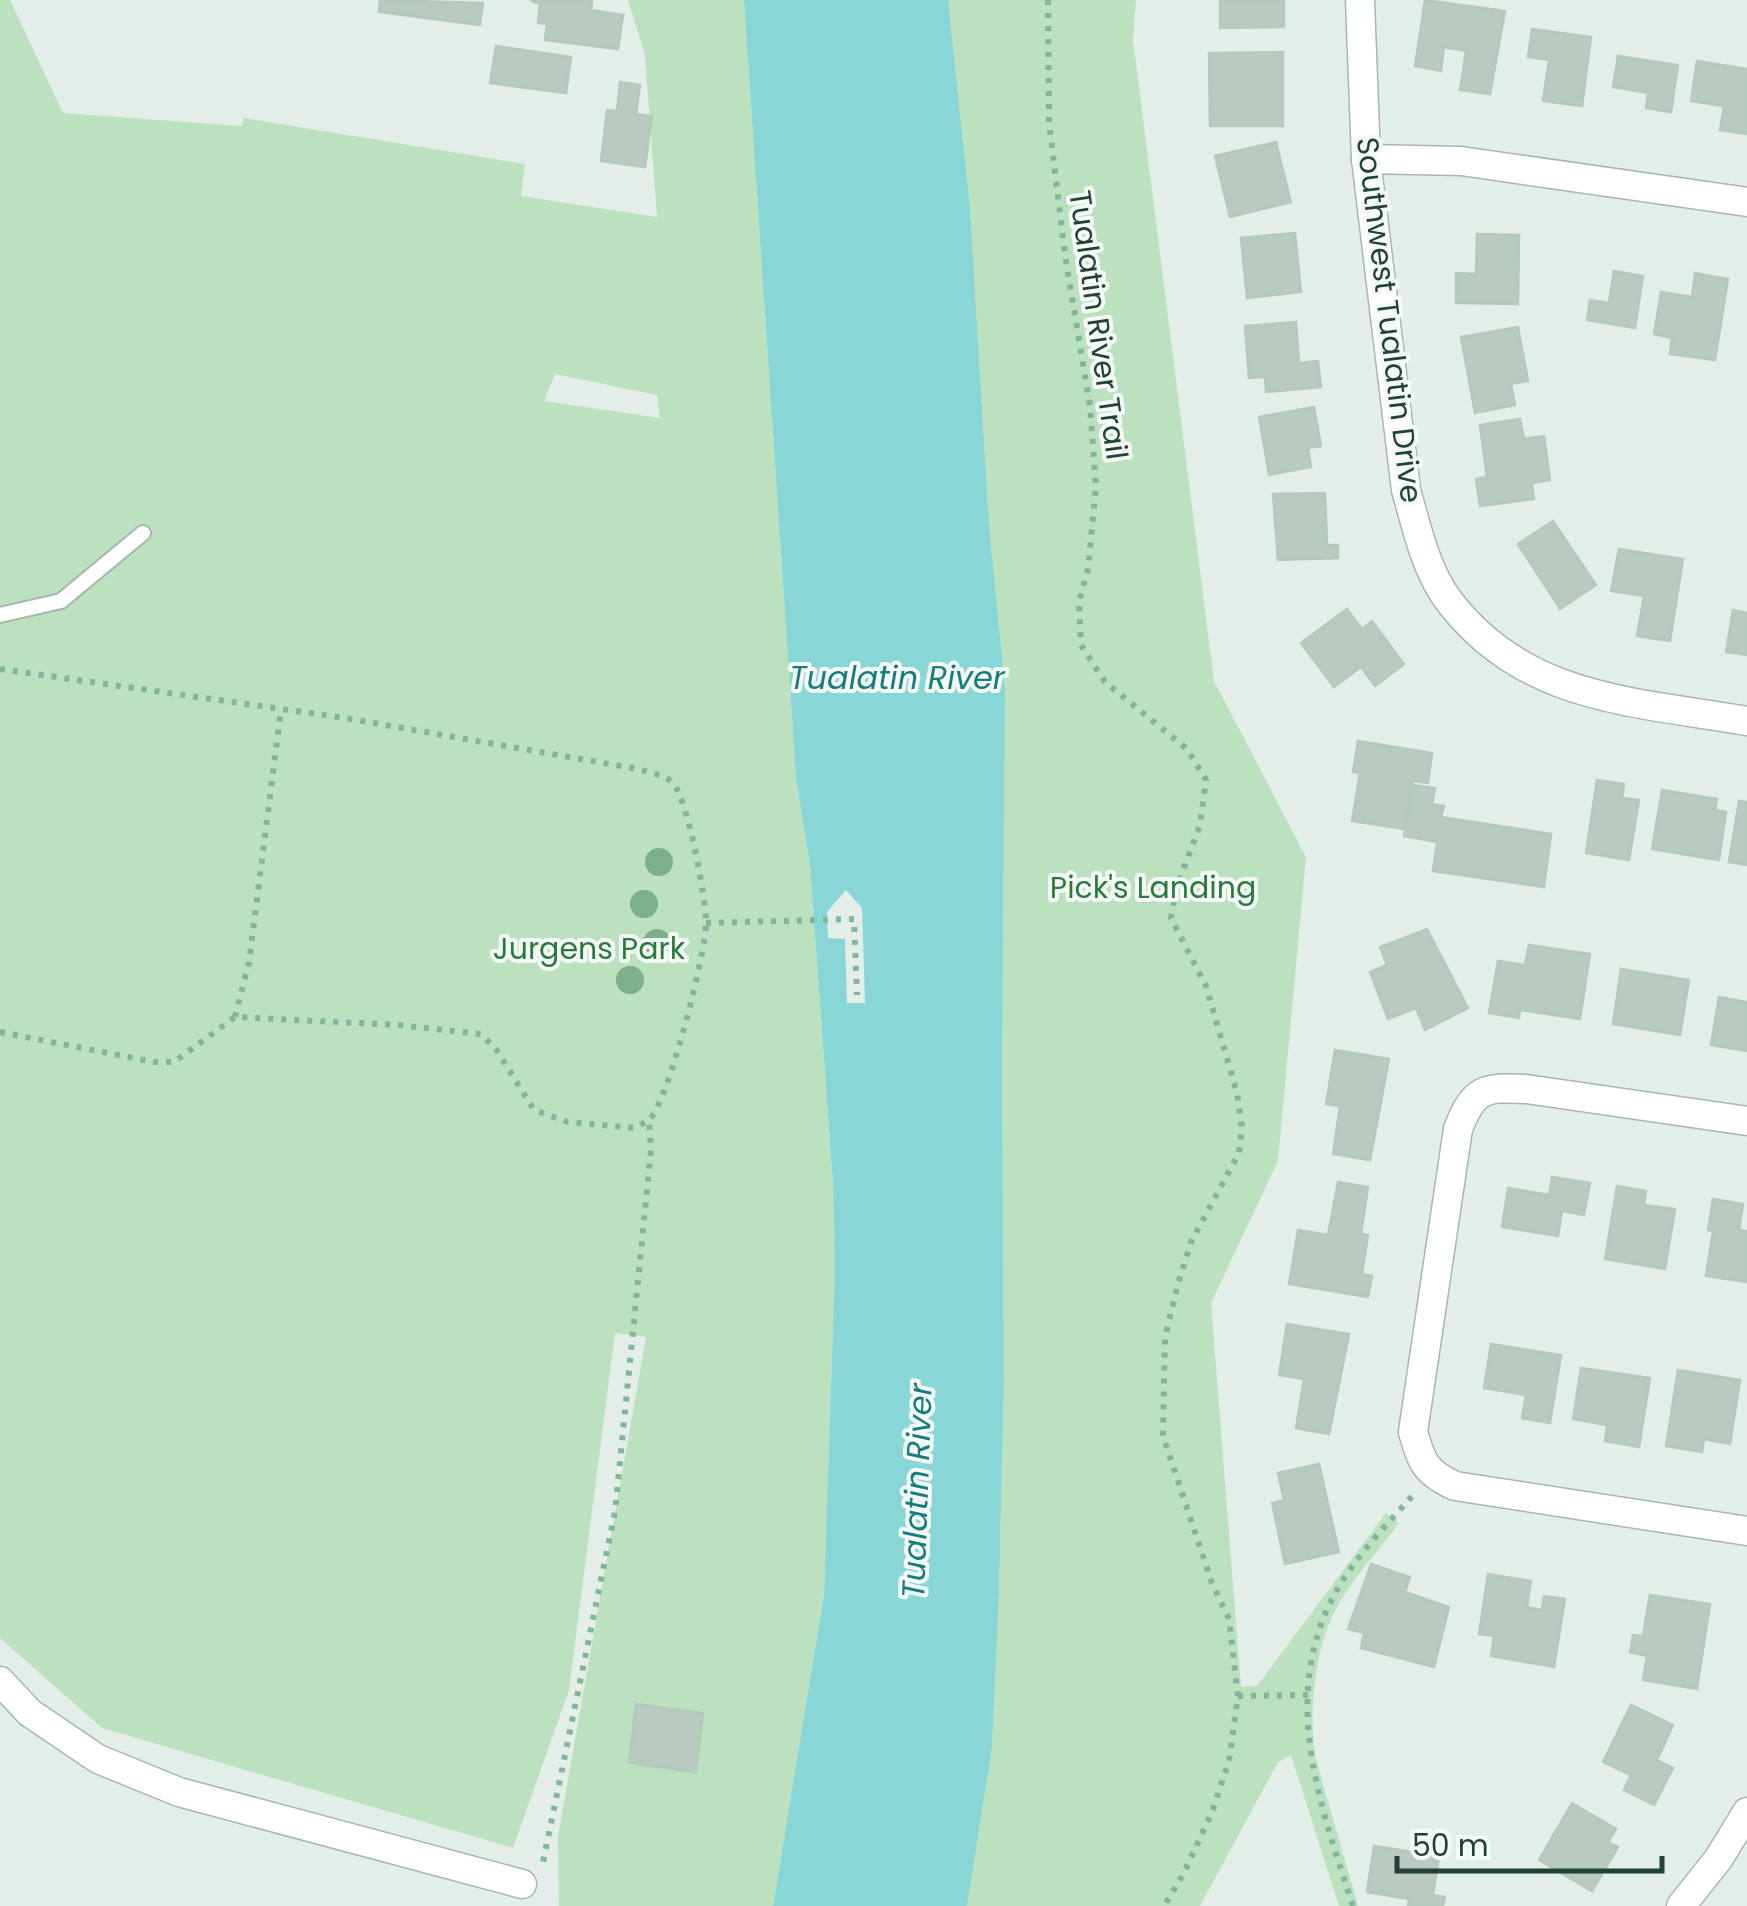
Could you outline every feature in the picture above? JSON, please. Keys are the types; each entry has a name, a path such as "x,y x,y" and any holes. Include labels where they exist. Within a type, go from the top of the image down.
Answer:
{"street":[{"name":"Southwest Tualatin Drive","path":"1360,0 1366,159 1406,490 1420,540 1444,594 1483,640 1532,673 1583,693 1747,721"},
{"path":"1366,159 1461,161 1747,202"},
{"path":"1747,1121 1526,1089 1490,1088 1469,1102 1458,1129 1413,1432 1419,1455 1431,1474 1455,1486 1747,1531"},
{"path":"0,1681 30,1713 98,1760 179,1792 522,1884"},
{"path":"1682,1906 1719,1858 1747,1812"}],"lane":[{"path":"0,615 60,601 142,534"}],"path":[{"name":"Tualatin River Trail","path":"1048,0 1049,122 1090,406 1096,486 1088,569 1079,602 1082,645 1104,682 1186,750 1206,780 1200,825 1176,889 1171,918 1206,986 1237,1093 1242,1128 1239,1152 1191,1242 1165,1337 1163,1436 1212,1583 1230,1619 1238,1696 1229,1761 1212,1812 1164,1906"},
{"path":"0,669 491,742 638,769 670,779 684,798 706,923 698,974 662,1097 653,1117 635,1128 568,1122 534,1110 496,1049 481,1034 235,1016"},
{"path":"0,1032 154,1062 174,1062 235,1016 249,962 281,710"},
{"path":"706,923 854,919 857,996"},
{"path":"522,1884 543,1864 548,1844 615,1512 651,1150 649,1120"},
{"path":"1354,1906 1311,1763 1307,1734 1312,1650 1342,1582 1431,1474"},
{"path":"1238,1696 1309,1695"}],"green space":[{"name":"Jurgens Park","path":"0,0 10,0 63,113 242,126 243,118 525,164 521,196 657,217 645,55 628,0 744,0 796,777 810,865 835,1264 824,1595 773,1906 559,1906 558,1836 646,1337 615,1333 569,1690 513,1848 102,1728 0,1638","holes":["555,374 657,395 660,418 544,401"]},
{"name":"Pick's Landing","path":"948,0 1136,0 1133,40 1214,681 1306,857 1278,1161 1211,1303 1241,1687 1257,1686 1386,1513 1399,1523 1335,1611 1322,1645 1315,1682 1315,1756 1358,1906 1339,1906 1291,1755 1278,1762 1200,1906 967,1906 992,1749 999,1593 1004,1380 1005,687 989,525 970,207"}],"water":[{"name":"Tualatin River","path":"744,0 948,0 970,207 989,525 1005,687 1004,1380 999,1593 992,1749 967,1906 773,1906 824,1595 835,1264 810,865 796,777"}],"pier":[{"path":"846,890 862,908 865,1003 847,1003 845,939 828,938 827,912"}],"building":[{"path":"380,0 483,3 480,25 379,12"},
{"path":"530,0 592,0 591,10 623,15 618,49 545,40 547,24 538,23 540,4"},
{"path":"1220,0 1284,0 1284,27 1220,28"},
{"path":"1425,0 1505,11 1490,94 1460,90 1466,51 1444,47 1441,71 1415,66"},
{"path":"1532,29 1591,37 1582,106 1543,101 1549,60 1528,57"},
{"path":"496,46 571,57 566,93 490,83"},
{"path":"1283,52 1283,126 1210,126 1209,53"},
{"path":"1618,56 1678,65 1671,112 1646,108 1648,93 1613,87"},
{"path":"1697,61 1747,69 1747,134 1720,130 1724,106 1691,101"},
{"path":"620,82 640,85 636,114 652,116 645,167 601,161 607,110 617,111"},
{"path":"1276,142 1291,202 1230,217 1215,156"},
{"path":"1295,233 1301,292 1247,298 1241,238"},
{"path":"1477,234 1519,235 1518,304 1456,303 1456,273 1476,274"},
{"path":"1614,271 1643,276 1635,328 1587,320 1590,300 1609,303"},
{"path":"1695,273 1728,279 1715,360 1670,354 1672,338 1654,334 1661,292 1692,297"},
{"path":"1296,322 1299,363 1318,361 1321,387 1266,392 1265,377 1249,378 1245,326"},
{"path":"1518,327 1528,381 1511,384 1515,405 1475,413 1461,337"},
{"path":"1314,407 1321,446 1308,448 1311,467 1269,475 1259,417"},
{"path":"1520,419 1524,439 1544,436 1550,480 1532,483 1534,499 1480,506 1476,479 1487,477 1480,425"},
{"path":"1325,493 1327,545 1338,545 1338,558 1278,560 1273,494"},
{"path":"1553,521 1596,585 1560,609 1518,544"},
{"path":"1619,549 1683,559 1670,641 1637,636 1644,596 1611,591"},
{"path":"1347,609 1362,629 1372,621 1404,664 1375,686 1361,667 1334,687 1301,643"},
{"path":"1733,610 1747,613 1747,655 1726,652"},
{"path":"1358,741 1432,753 1428,783 1413,781 1405,829 1352,821 1360,773 1353,772"},
{"path":"1597,780 1624,784 1622,798 1639,800 1629,860 1586,853"},
{"path":"1412,785 1435,788 1432,804 1444,806 1441,817 1551,834 1544,887 1433,871 1437,842 1404,836"},
{"path":"1662,790 1717,799 1715,810 1726,812 1719,860 1652,849"},
{"path":"1739,801 1747,802 1747,865 1729,862"},
{"path":"1427,929 1468,1008 1425,1030 1416,1008 1388,1019 1370,972 1387,965 1380,947"},
{"path":"1529,945 1590,954 1580,1019 1520,1010 1519,1018 1489,1013 1498,961 1525,965"},
{"path":"1621,969 1689,980 1680,1035 1613,1024"},
{"path":"1719,997 1747,1002 1747,1051 1711,1045"},
{"path":"1335,1050 1389,1059 1370,1160 1333,1154 1340,1106 1326,1104"},
{"path":"1552,1177 1590,1183 1584,1215 1562,1211 1558,1236 1502,1227 1508,1188 1549,1195"},
{"path":"1338,1182 1368,1187 1361,1234 1368,1235 1362,1274 1372,1276 1368,1297 1289,1284 1298,1230 1328,1235"},
{"path":"1617,1186 1646,1191 1644,1205 1675,1209 1665,1269 1605,1259"},
{"path":"1713,1199 1743,1204 1739,1230 1747,1231 1747,1282 1706,1276"},
{"path":"1287,1324 1349,1334 1329,1434 1296,1428 1304,1379 1279,1375"},
{"path":"1491,1344 1561,1355 1550,1423 1522,1418 1526,1395 1484,1388"},
{"path":"1581,1368 1650,1378 1639,1447 1605,1441 1607,1425 1573,1419"},
{"path":"1678,1370 1740,1380 1730,1444 1704,1439 1702,1452 1666,1446"},
{"path":"1319,1464 1339,1552 1285,1564 1272,1503 1284,1500 1278,1473"},
{"path":"1371,1564 1410,1577 1405,1592 1449,1607 1434,1667 1361,1648 1364,1633 1348,1629"},
{"path":"1488,1574 1531,1581 1527,1607 1542,1610 1544,1596 1565,1599 1554,1667 1491,1656 1494,1636 1479,1634"},
{"path":"1650,1595 1710,1604 1697,1689 1643,1680 1647,1656 1630,1652 1633,1635 1643,1636"},
{"path":"636,1704 703,1713 696,1772 629,1763"},
{"path":"1631,1705 1673,1725 1657,1760 1673,1768 1654,1805 1624,1790 1631,1775 1603,1762"},
{"path":"1572,1803 1616,1829 1608,1842 1618,1847 1592,1891 1539,1860"},
{"path":"1374,1846 1439,1856 1433,1895 1445,1897 1443,1906 1408,1906 1409,1899 1367,1892"}]}
